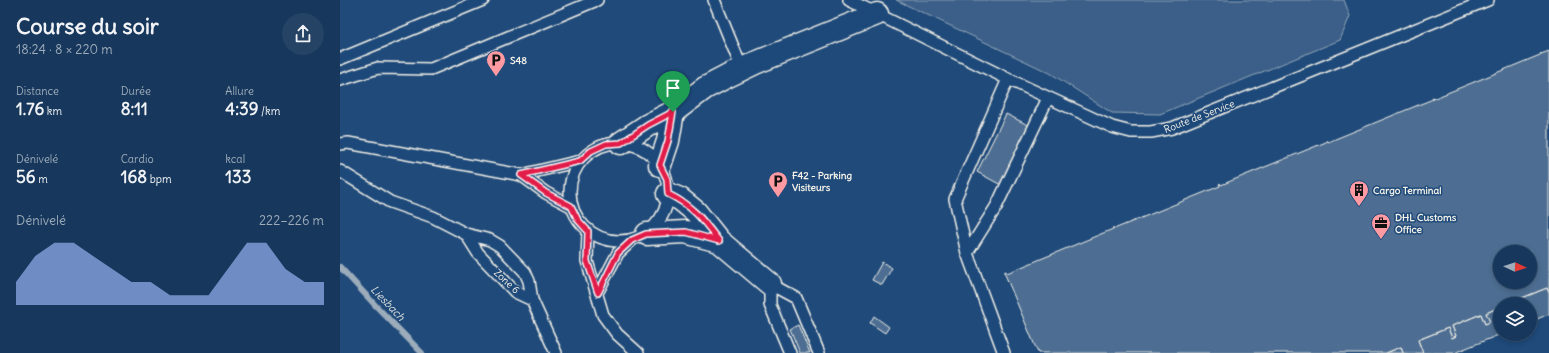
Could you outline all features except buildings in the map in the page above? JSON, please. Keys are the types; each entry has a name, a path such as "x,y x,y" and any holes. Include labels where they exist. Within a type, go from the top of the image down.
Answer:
{"street":[{"path":"621,143 648,125 673,112 705,88 742,69 877,14"},
{"path":"660,165 668,141 673,112"},
{"path":"668,194 680,200 696,212 719,241 770,284"},
{"path":"639,237 686,232 719,241"}],"lane":[{"path":"340,59 483,0"},
{"path":"340,80 378,68 431,69 597,0"},
{"path":"714,0 742,69"},
{"name":"Route de Service","path":"849,0 1048,98 1112,127 1132,132 1151,132 1172,128 1488,0"},
{"path":"1004,353 967,253 954,199 967,167 1008,79"},
{"path":"967,253 996,207 1048,98"},
{"path":"340,144 348,143 521,175 580,161"},
{"path":"598,293 618,253 658,223 665,210 668,194 667,179 660,165 650,153 636,146 621,143 606,144 591,151 580,161 572,175 569,190 571,206 578,220 588,231 602,239 617,242 639,237"},
{"name":"Zone 6","path":"340,171 390,202 433,217 466,234 490,240 500,246 525,272 529,281 532,300"},
{"path":"521,175 546,193 571,206"},
{"path":"588,231 587,261 598,293 603,315 616,334 638,353"},
{"name":"Zone 6","path":"466,234 478,254 515,292 532,300"},
{"path":"790,353 770,305 770,284 796,298 818,353"},
{"path":"532,300 556,353"}],"shaded area":[{"path":"896,0 1344,0 1350,16 1340,40 1160,114 1112,113 1050,73"}],"waterway":[{"name":"Liesbach","path":"340,267 422,353"}],"place":[{"name":"S48","path":"496,77"},
{"name":"F42 - Parking Visiteurs","path":"778,198"},
{"name":"Cargo Terminal","path":"1359,207"},
{"name":"DHL Customs Office","path":"1381,240"}],"route":[{"path":"673,112 668,141 660,165 667,179 668,194 680,200 696,212 719,241 686,232 646,234 632,240 618,253 598,293 587,261 588,231 578,220 571,206 546,193 521,175 580,161 591,151 606,144 621,143 648,125 673,112"}]}
